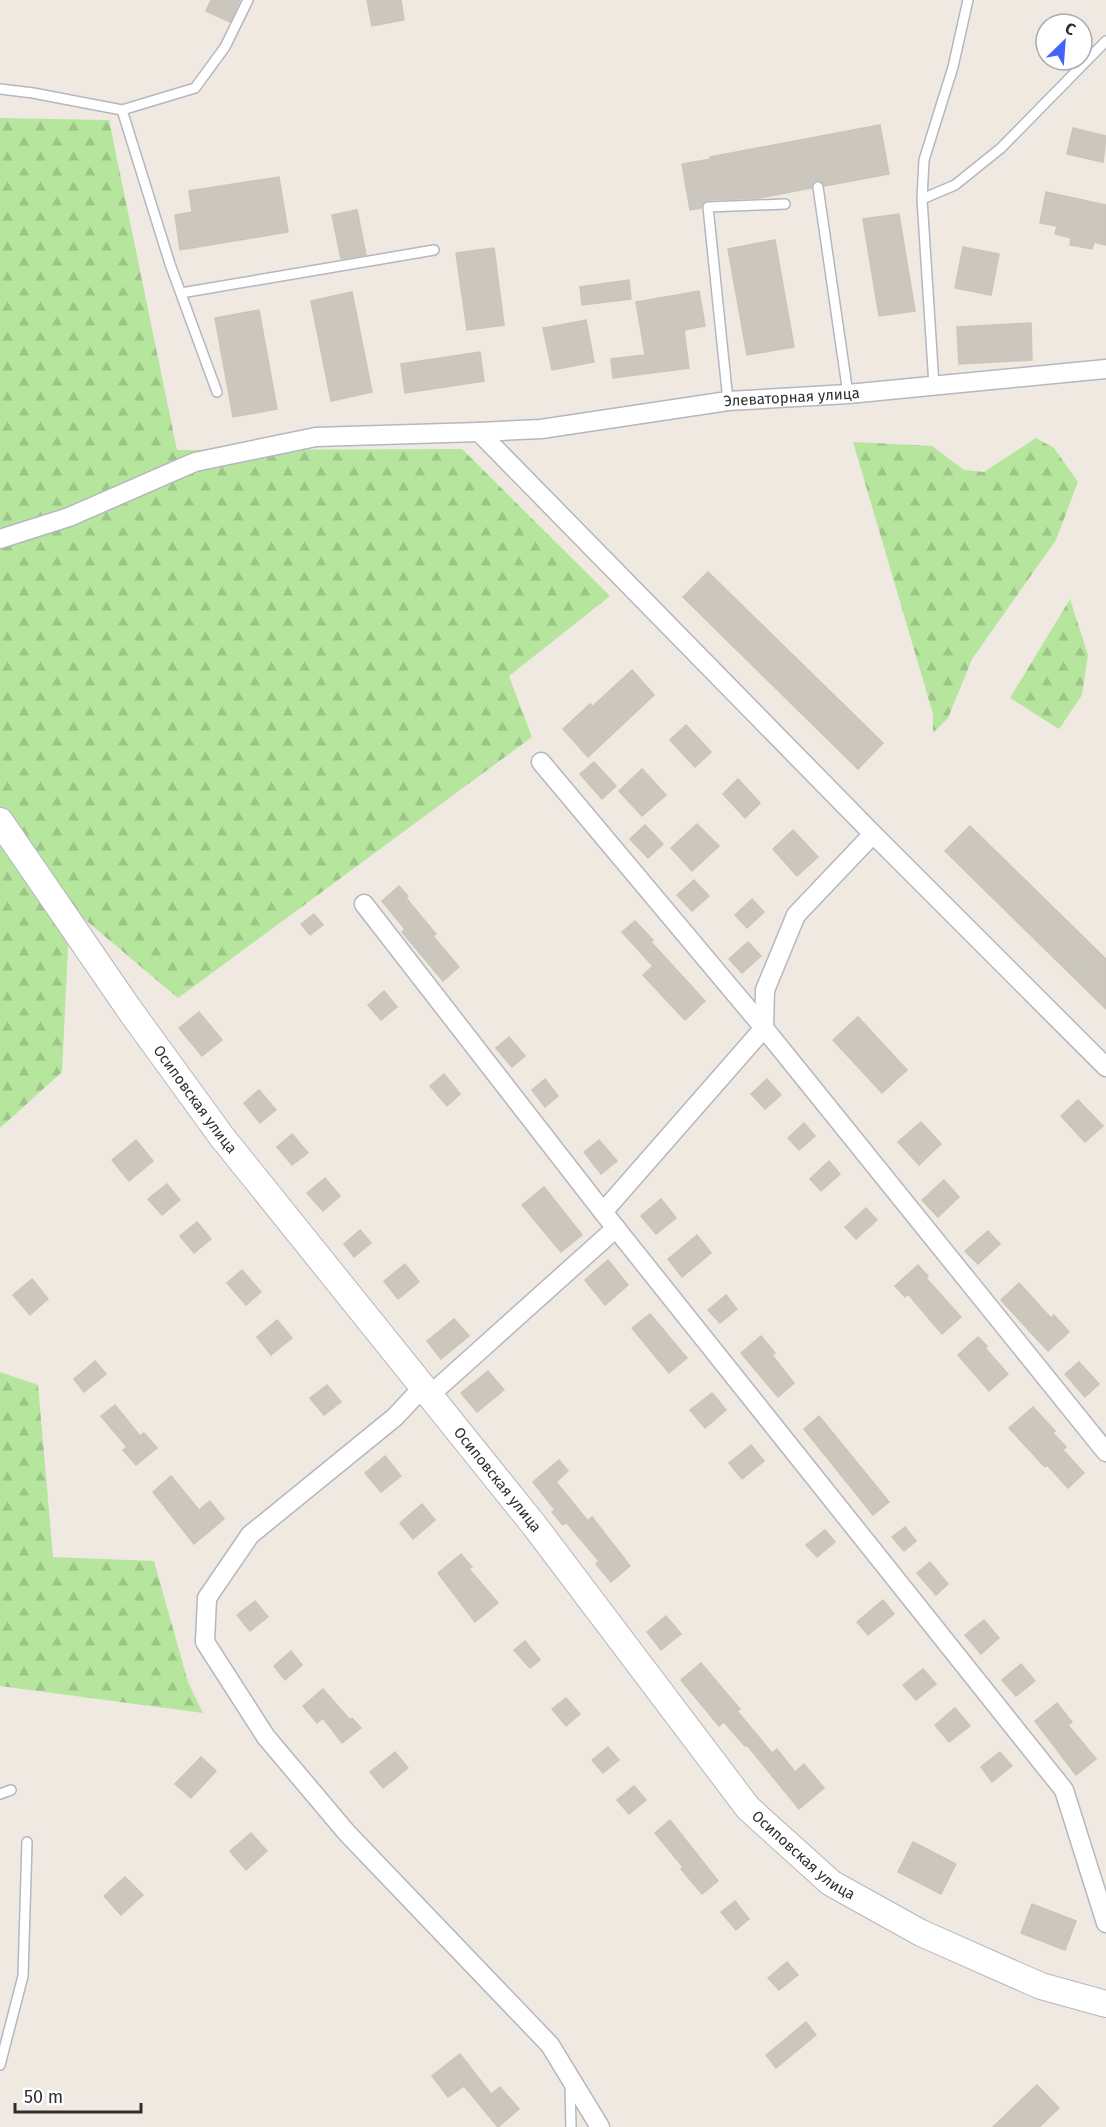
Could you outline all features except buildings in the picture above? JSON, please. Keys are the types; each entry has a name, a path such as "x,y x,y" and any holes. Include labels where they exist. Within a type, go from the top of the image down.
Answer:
{"street":[{"name":"Элеваторная улица","path":"0,539 69,517 195,462 316,437 541,429 728,401 848,394 1106,369"},
{"path":"478,432 873,834 1106,1067"},
{"path":"541,762 764,1028 1106,1452"},
{"name":"Осиповская улица","path":"0,821 129,1009 222,1137 534,1525 748,1808 831,1883 921,1933 1041,1986 1106,2004"},
{"path":"603,1212 764,1028 765,990 796,915 873,834"},
{"path":"364,904 603,1212 1064,1790 1106,1923"},
{"path":"600,2127 550,2045 339,1825 266,1737 205,1642 207,1598 250,1535 396,1417 616,1228"}],"lane":[{"path":"0,89 122,110 195,88 225,47 248,0"},
{"path":"934,385 922,199 924,160 953,67 968,0"},
{"path":"922,199 955,185 1001,148 1106,42"},
{"path":"122,110 181,293 217,392"},
{"path":"818,187 848,394"},
{"path":"728,401 708,207 785,204"},
{"path":"181,293 434,250"},
{"path":"0,1794 12,1790"},
{"path":"0,2065 23,1976 27,1842"},
{"path":"570,2077 571,2127"}],"green space":[{"path":"0,118 109,120 177,450 462,449 610,596 509,676 532,737 178,998 70,907 62,1072 0,1128"},
{"path":"1036,438 1054,448 1078,482 1056,540 972,659 948,718 933,733 933,714 853,442 932,446 964,470 984,472"},
{"path":"1070,599 1088,655 1082,695 1059,729 1010,698"},
{"path":"0,1372 38,1385 53,1557 154,1561 188,1682 203,1713 0,1686"}]}
